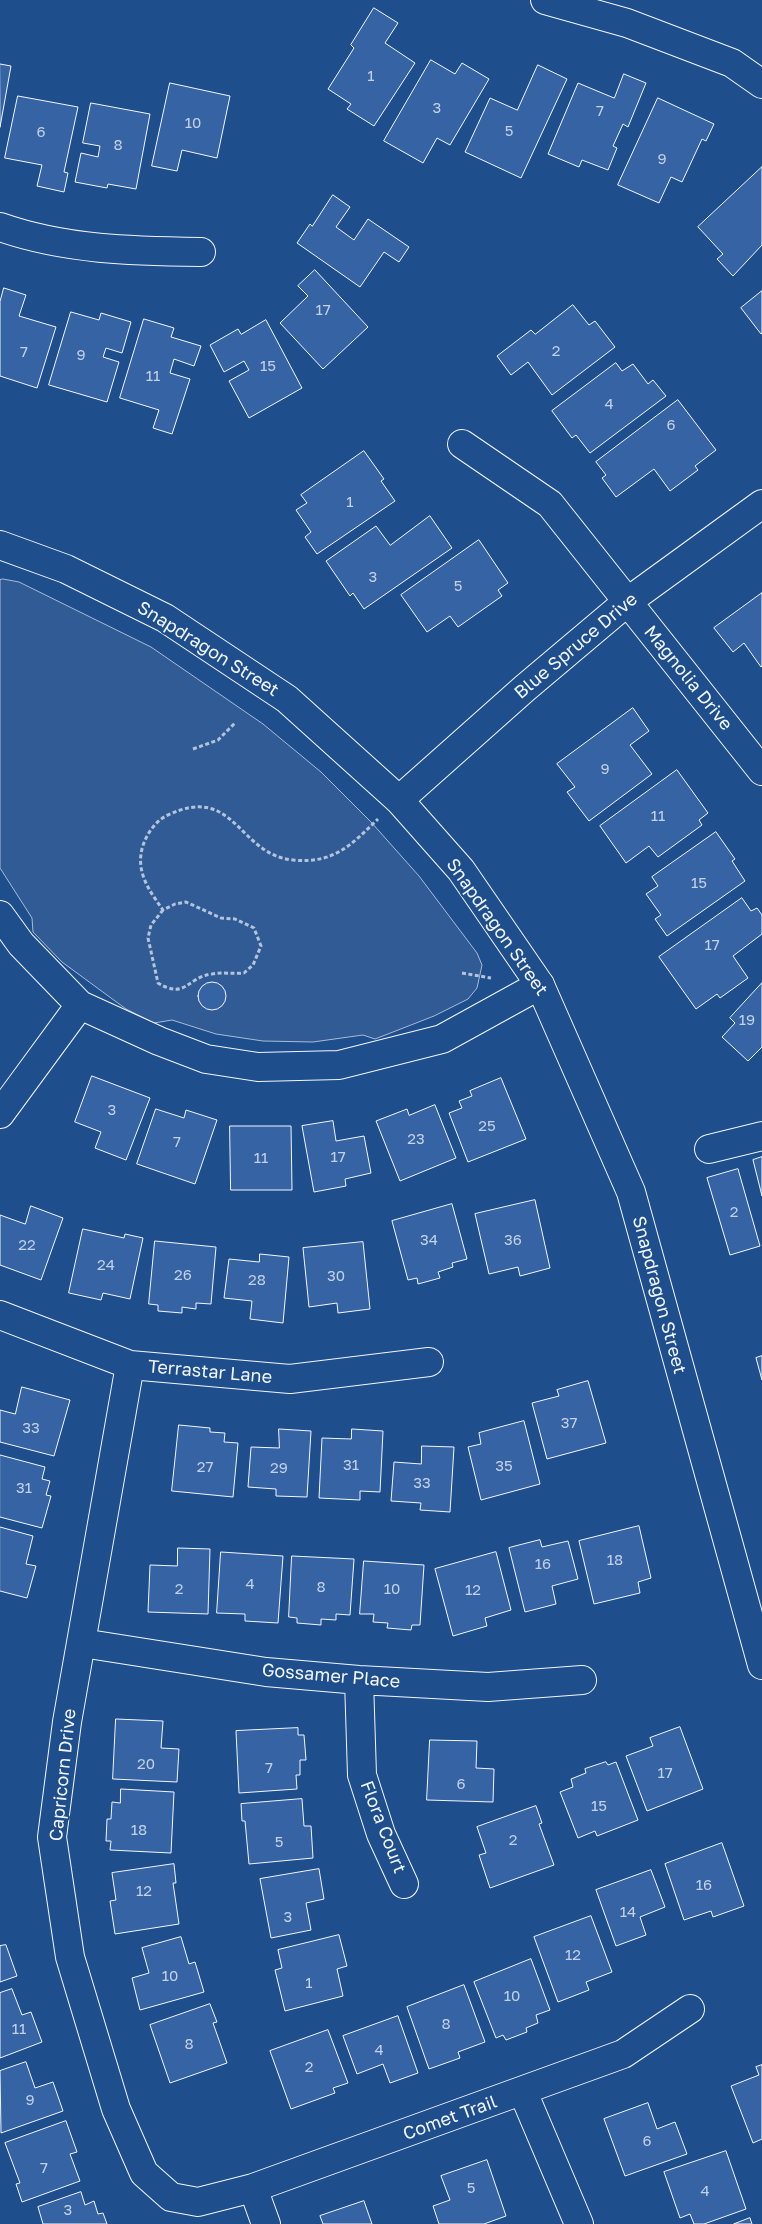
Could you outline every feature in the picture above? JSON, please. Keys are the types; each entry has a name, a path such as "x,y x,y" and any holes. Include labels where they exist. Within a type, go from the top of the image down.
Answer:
{"street":[{"path":"545,0 636,26 732,63 762,84"},
{"path":"0,226 35,238 78,246 137,251 201,252"},
{"name":"Magnolia Drive","path":"462,444 550,504 762,771"},
{"name":"Blue Spruce Drive","path":"399,800 525,688 627,602 762,504"},
{"name":"Snapdragon Street","path":"0,545 66,569 165,618 287,699 399,800 461,870 540,985 631,1192 762,1665"},
{"path":"0,915 21,944 80,1005 159,1041 206,1059 258,1067 339,1065 442,1039 540,985"},
{"path":"0,1114 80,1005"},
{"path":"708,1149 762,1136"},
{"name":"Terrastar Lane","path":"0,1315 130,1365 290,1379 430,1362"},
{"name":"Capricorn Drive","path":"130,1365 67,1722 52,1836 70,1956 116,2109 144,2173 171,2197 198,2202"},
{"name":"Gossamer Place","path":"82,1643 266,1672 359,1680 488,1687 582,1680"},
{"name":"Flora Court","path":"359,1680 362,1775 381,1834 404,1884"},
{"name":"Comet Trail","path":"198,2202 253,2188 523,2092 623,2054 690,2009"},
{"path":"523,2092 579,2224"},
{"path":"253,2188 266,2224"}],"path":[{"path":"193,749 218,740 236,722"},
{"path":"163,910 145,881 141,854 152,828 170,814 190,807 206,807 219,811 263,850 277,858 310,860 324,859 352,845 399,800"},
{"path":"186,902 221,918 246,922 254,928 260,946 253,965 244,973 211,974 199,978 182,989 167,988 158,983 148,938 151,925 163,910 175,904 186,902"}],"shaded area":[{"path":"0,580 19,582 151,647 263,724 321,772 371,822 419,876 477,953 482,965 477,988 468,999 434,1016 375,1039 363,1035 313,1042 263,1041 216,1034 172,1020 154,1023 126,1009 62,962 33,932 32,918 0,868"}],"building":[{"path":"374,8 398,23 385,43 415,63 374,126 347,109 351,104 328,89 354,48 351,45"},
{"path":"431,60 455,74 462,63 489,79 450,145 437,138 423,163 384,141"},
{"path":"0,64 11,66 0,127"},
{"path":"538,65 567,79 521,178 465,152 490,98 517,110"},
{"path":"624,74 646,83 628,127 623,124 613,146 617,148 608,170 582,160 579,167 548,154 578,83 614,98"},
{"path":"170,83 230,96 217,158 182,150 177,171 152,166"},
{"path":"18,96 78,107 64,172 68,173 64,192 37,186 42,165 5,158"},
{"path":"658,98 714,124 706,141 702,139 682,182 671,177 659,203 618,185"},
{"path":"91,103 150,114 136,189 108,184 107,188 75,182 81,153 98,157 100,146 83,143"},
{"path":"762,167 762,245 733,276 717,259 723,254 698,227"},
{"path":"333,195 350,207 336,227 354,240 368,219 409,247 399,262 384,252 360,287 297,243 310,224 312,226"},
{"path":"315,270 368,327 323,369 280,323 308,296 298,286"},
{"path":"4,288 26,295 19,316 56,327 37,388 0,376 0,302"},
{"path":"762,291 762,333 761,334 741,308"},
{"path":"573,305 589,325 595,321 615,347 552,395 528,362 511,375 497,356 531,330 535,334"},
{"path":"71,312 99,320 101,313 131,322 122,353 106,348 103,357 119,362 107,402 49,385"},
{"path":"144,319 174,328 171,337 201,346 194,366 174,359 170,373 190,379 172,434 153,428 159,410 120,398"},
{"path":"266,320 302,388 249,418 229,381 249,370 244,361 224,372 210,345 238,329 241,334"},
{"path":"616,363 622,371 633,364 648,384 653,380 666,396 590,453 576,435 572,438 552,411"},
{"path":"678,400 716,450 695,466 698,470 670,491 654,469 616,497 602,478 606,475 596,462"},
{"path":"364,451 384,479 381,481 395,501 317,554 305,537 311,532 296,510 307,503 301,495"},
{"path":"430,516 452,548 364,609 353,593 350,596 326,561 376,526 390,545"},
{"path":"479,540 508,583 498,590 502,596 458,627 450,616 427,632 401,595"},
{"path":"762,593 761,667 744,643 733,652 714,628"},
{"path":"633,708 649,731 630,745 652,774 589,821 567,792 575,787 557,764"},
{"path":"677,770 708,813 699,820 702,825 658,857 649,846 626,863 600,826"},
{"path":"716,832 735,859 732,861 745,881 667,936 655,919 661,915 646,894 658,886 652,877"},
{"path":"742,898 751,911 757,908 762,915 762,934 733,956 748,978 720,998 717,994 696,1009 659,957"},
{"path":"212,982 222,986 226,996 222,1006 212,1010 202,1006 198,996 202,986"},
{"path":"762,983 762,1047 748,1061 722,1037 735,1023 730,1018"},
{"path":"92,1076 150,1098 126,1160 95,1148 101,1132 75,1122"},
{"path":"501,1078 526,1139 468,1162 449,1113 462,1108 459,1101 472,1096 470,1091"},
{"path":"435,1105 456,1158 400,1181 376,1121 407,1109 409,1115"},
{"path":"156,1109 184,1118 186,1110 217,1120 195,1184 137,1164"},
{"path":"333,1121 336,1141 364,1136 371,1173 345,1179 346,1186 314,1192 302,1126"},
{"path":"230,1126 291,1126 292,1190 231,1190"},
{"path":"762,1157 762,1196 753,1160"},
{"path":"738,1169 760,1246 730,1255 707,1178"},
{"path":"535,1200 550,1268 520,1276 518,1267 489,1274 475,1214"},
{"path":"452,1204 467,1259 452,1263 453,1267 438,1272 440,1278 418,1284 417,1278 408,1280 392,1221"},
{"path":"31,1206 63,1218 41,1280 0,1265 0,1215 25,1224"},
{"path":"83,1229 124,1238 125,1234 143,1238 130,1299 103,1293 101,1300 69,1293"},
{"path":"155,1241 216,1247 211,1304 196,1303 196,1309 182,1307 182,1313 158,1311 158,1305 149,1304"},
{"path":"363,1242 370,1309 338,1313 337,1303 309,1307 303,1248"},
{"path":"260,1254 289,1257 283,1323 250,1319 252,1301 224,1298 229,1259 259,1262"},
{"path":"762,1356 762,1380 756,1358"},
{"path":"588,1381 606,1443 547,1459 532,1403 559,1396 557,1390"},
{"path":"22,1387 70,1400 54,1456 0,1442 0,1410 15,1414"},
{"path":"524,1421 540,1484 481,1500 468,1447 481,1444 479,1433"},
{"path":"179,1425 210,1428 210,1432 225,1433 224,1442 238,1443 233,1497 172,1491"},
{"path":"279,1429 311,1431 307,1497 276,1496 276,1489 248,1487 251,1447 279,1448"},
{"path":"352,1429 383,1431 380,1492 360,1491 360,1500 319,1498 322,1438 351,1439"},
{"path":"422,1446 454,1447 450,1512 420,1510 421,1503 391,1501 394,1462 421,1464"},
{"path":"0,1455 45,1467 42,1479 50,1481 46,1495 51,1496 42,1528 0,1517"},
{"path":"639,1526 651,1578 638,1582 640,1593 594,1604 579,1541"},
{"path":"0,1527 33,1536 26,1564 36,1566 27,1598 0,1591"},
{"path":"540,1540 542,1547 568,1541 578,1579 552,1586 556,1604 525,1612 509,1548"},
{"path":"178,1548 210,1549 208,1614 148,1612 150,1565 177,1566"},
{"path":"221,1552 283,1556 278,1623 245,1621 245,1614 217,1613"},
{"path":"496,1552 511,1610 485,1618 487,1626 453,1636 435,1569"},
{"path":"292,1556 354,1559 350,1615 336,1614 336,1620 321,1619 321,1625 297,1623 297,1618 289,1617"},
{"path":"364,1561 424,1565 420,1625 412,1625 411,1630 387,1628 388,1623 373,1622 374,1614 360,1614"},
{"path":"116,1719 163,1721 161,1748 179,1749 177,1782 113,1779"},
{"path":"680,1727 703,1789 647,1811 626,1756 653,1746 650,1738"},
{"path":"298,1728 298,1735 304,1735 306,1760 300,1760 300,1775 296,1775 297,1789 239,1793 236,1731"},
{"path":"430,1740 477,1741 476,1768 494,1769 493,1802 427,1800"},
{"path":"606,1762 608,1765 616,1762 638,1820 597,1836 595,1831 578,1838 560,1792 573,1787 571,1779 586,1773 585,1769"},
{"path":"121,1789 174,1792 171,1853 110,1850 111,1841 106,1841 107,1819 111,1819 112,1802 120,1803"},
{"path":"302,1799 304,1826 311,1826 313,1858 249,1864 245,1821 242,1821 241,1804"},
{"path":"536,1806 542,1823 539,1824 554,1865 490,1888 479,1855 486,1853 477,1827"},
{"path":"722,1843 744,1906 713,1917 711,1911 684,1920 665,1864"},
{"path":"174,1864 176,1883 173,1883 179,1924 115,1934 110,1901 116,1900 112,1873"},
{"path":"319,1869 324,1899 306,1903 311,1930 271,1938 260,1879"},
{"path":"651,1870 665,1907 640,1917 646,1935 616,1946 596,1890"},
{"path":"591,1916 612,1972 586,1982 589,1990 558,2002 534,1937"},
{"path":"339,1935 347,1966 337,1969 343,1996 285,2011 275,1970 282,1968 278,1950"},
{"path":"181,1937 189,1964 195,1962 204,1992 140,2010 132,1978 149,1973 142,1948"},
{"path":"6,1945 17,1976 0,1982 0,1946"},
{"path":"531,1959 550,2010 536,2015 538,2023 526,2028 527,2032 506,2040 503,2035 496,2038 474,1982"},
{"path":"464,1985 485,2042 458,2052 460,2058 429,2069 407,2007"},
{"path":"12,1989 22,2015 31,2012 42,2042 0,2058 0,1993"},
{"path":"210,2004 217,2022 213,2023 227,2063 170,2083 150,2025"},
{"path":"398,2016 418,2073 390,2083 383,2064 357,2074 343,2036"},
{"path":"328,2030 348,2083 333,2088 335,2093 291,2109 270,2051"},
{"path":"26,2062 35,2088 53,2082 63,2111 1,2133 0,2071"},
{"path":"762,2065 762,2139 753,2143 731,2086 759,2075 756,2067"},
{"path":"648,2103 657,2129 675,2122 687,2154 625,2176 604,2119"},
{"path":"66,2121 77,2152 70,2154 80,2181 22,2202 16,2184 20,2183 5,2143"},
{"path":"726,2151 746,2209 704,2224 694,2224 690,2214 680,2218 664,2172"},
{"path":"487,2160 506,2216 484,2224 439,2224 433,2206 450,2200 441,2176"},
{"path":"81,2192 85,2205 94,2201 98,2214 103,2213 107,2224 43,2224 38,2207"},
{"path":"364,2201 372,2224 323,2224 320,2216"},
{"path":"750,2218 752,2224 734,2224"}]}
